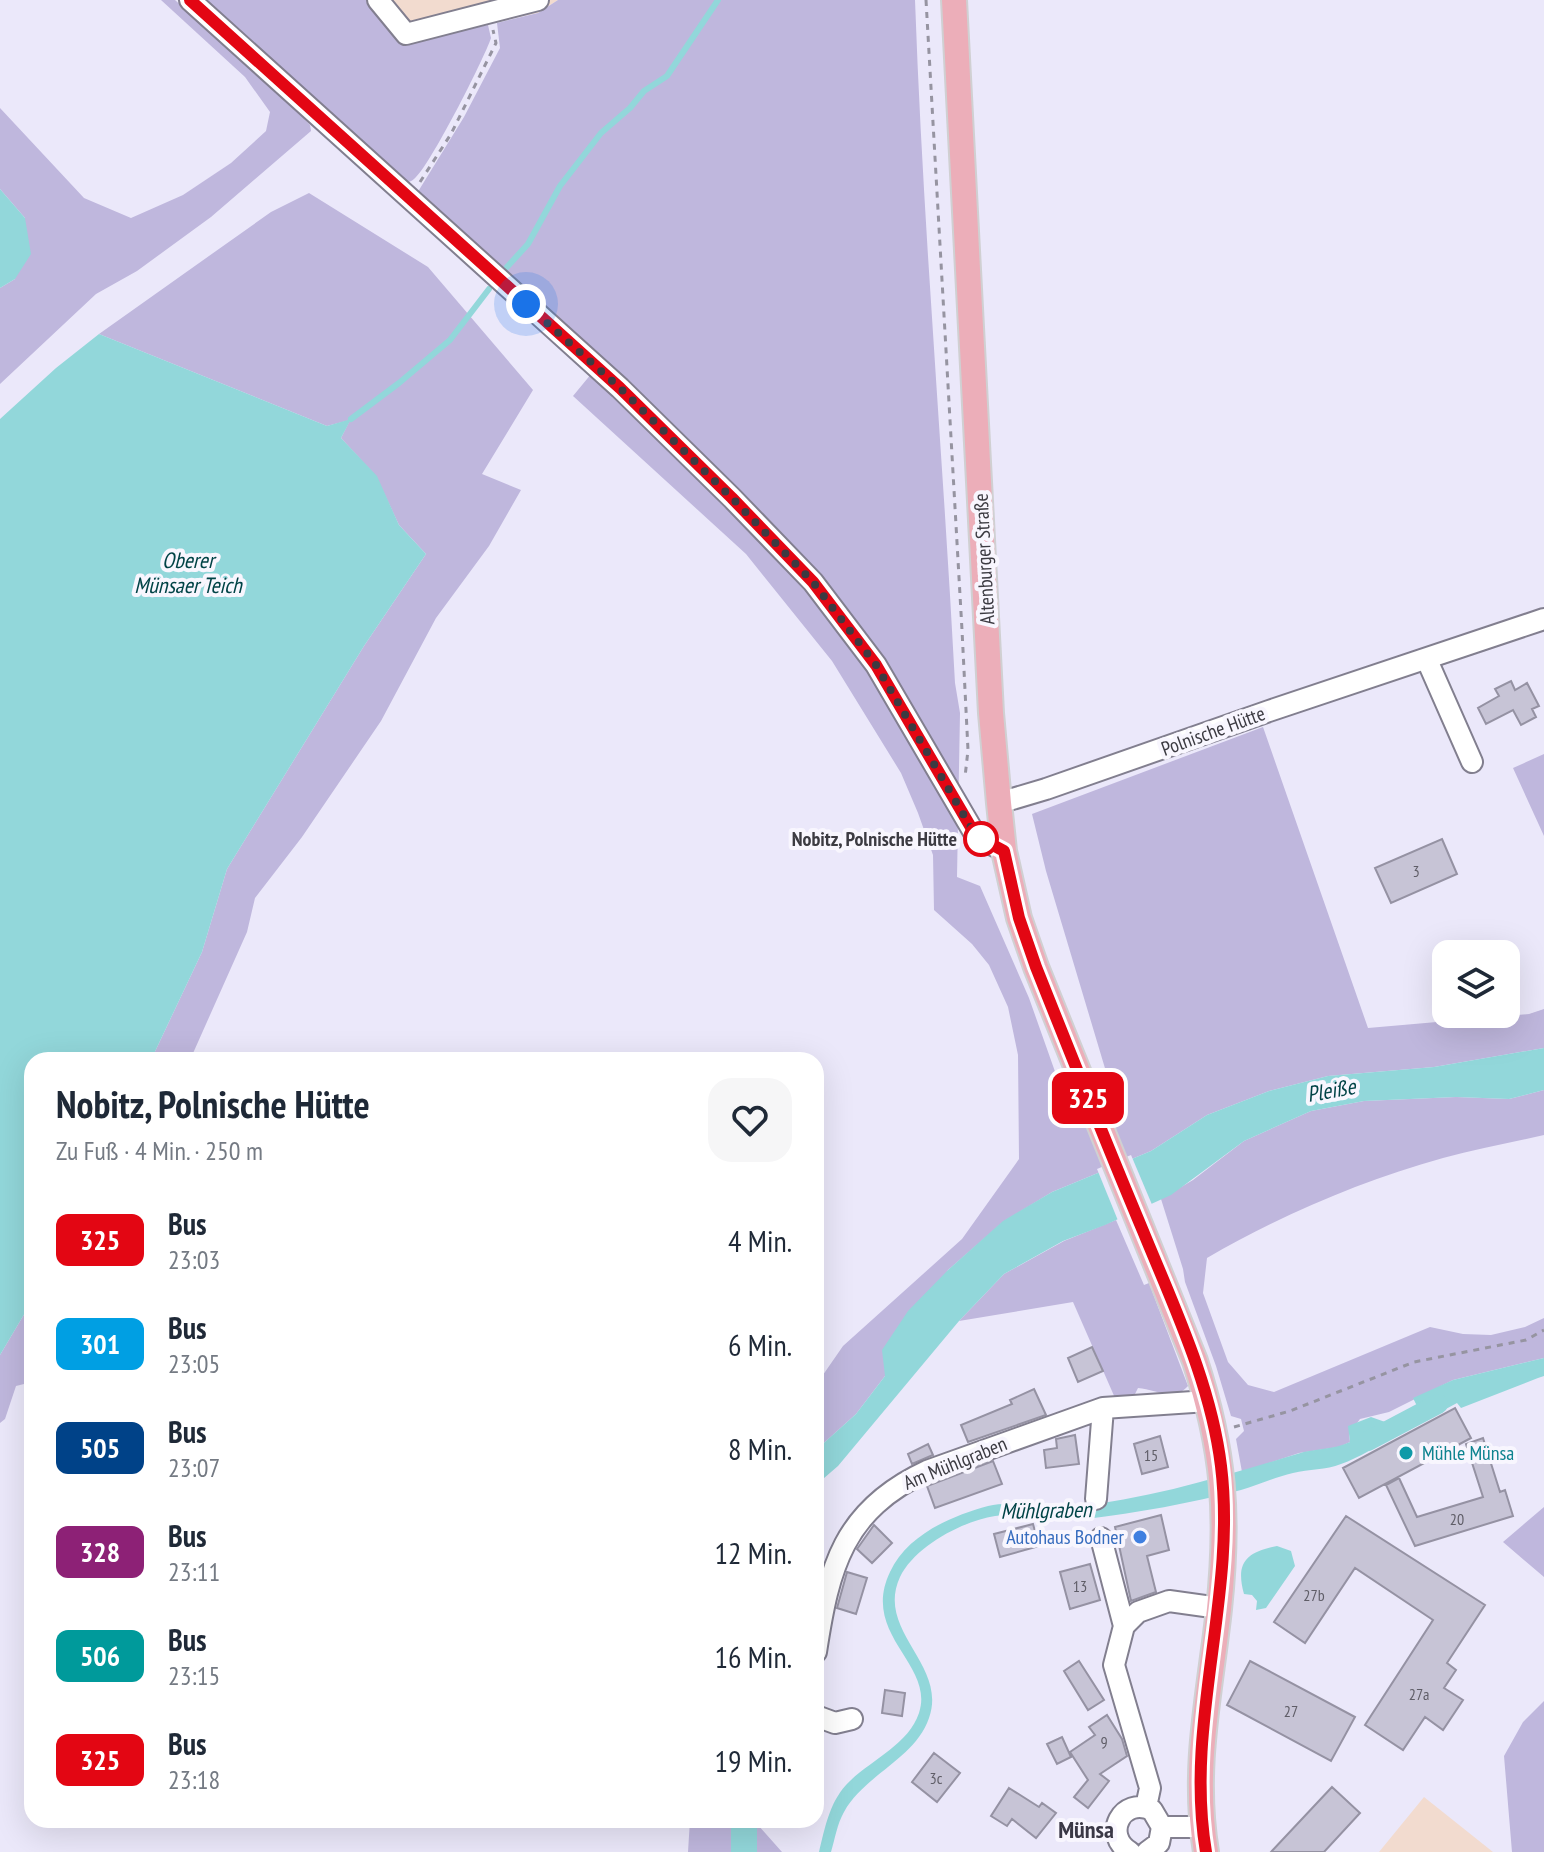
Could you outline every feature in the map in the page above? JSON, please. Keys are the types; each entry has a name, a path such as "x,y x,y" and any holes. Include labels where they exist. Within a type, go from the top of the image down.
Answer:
{"main road":[{"name":"Altenburger Straße","path":"954,0 991,713 1004,851 1031,955 1181,1324 1208,1401"},
{"path":"1206,1852 1201,1827 1200,1755 1219,1608 1224,1506 1216,1433 1208,1401"}],"street":[{"path":"190,0 620,388 813,582 876,665 976,836 1004,851"},
{"path":"378,0 406,34 538,0"},
{"name":"Polnische Hütte","path":"999,803 1544,619"},
{"path":"1427,660 1472,762"},
{"name":"Am Mühlgraben","path":"824,1604 842,1545 870,1508 899,1484 927,1471 1103,1408 1208,1401"},
{"path":"1096,1499 1103,1408"},
{"path":"1101,1538 1124,1626 1114,1665 1150,1788 1146,1807"},
{"path":"1124,1626 1138,1612 1169,1601 1219,1608"},
{"path":"824,1719 835,1723 852,1719"},
{"path":"1130,1852 1116,1835 1118,1819 1130,1808 1146,1807 1157,1815 1162,1827 1159,1843 1147,1852"},
{"path":"1162,1827 1201,1827"}],"path":[{"path":"926,0 968,750 965,783 956,803"},
{"path":"409,198 451,134 496,43 489,13"},
{"path":"1216,1433 1290,1411 1414,1362 1526,1340 1544,1330"}],"shaded area":[{"path":"161,0 175,0 302,116 311,131 211,217 137,271 96,294 0,384 0,288 15,279 25,218 0,189 0,108 84,198 131,218 183,195 231,163 266,131 270,112 245,77"},
{"path":"205,0 367,0 402,42 488,25 491,38 443,135 421,171 407,182 402,181"},
{"path":"367,0 558,0 538,13 401,42"},
{"path":"558,0 915,0 928,256 955,683 960,713 957,877 980,886 1029,998 1070,1114 1110,1085 1032,814 1263,727 1368,1028 1432,1022 1432,1028 1520,1028 1520,1015 1544,1009 1544,1048 1434,1067 1328,1076 1269,1091 1207,1115 1151,1151 1052,1192 1003,1222 948,1270 885,1376 856,1414 824,1443 824,1373 843,1346 962,1239 1019,1159 1018,1055 1008,1007 989,965 972,944 934,910 933,855 918,813 901,773 832,661 746,554 573,396 601,362 419,195 419,190 464,117 500,48 497,23 538,13"},
{"path":"309,193 428,267 533,390 482,474 521,490 489,546 436,618 381,721 302,837 255,898 247,932 194,1052 155,1052 202,952 227,869 364,646 426,554 399,525 376,476 341,438 350,420 327,426 99,334 271,212"},
{"path":"1544,754 1544,836 1513,768"},
{"path":"1544,1090 1544,1135 1412,1167 1352,1188 1293,1214 1207,1258 1203,1293 1228,1362 1248,1385 1274,1392 1430,1327 1463,1334 1491,1335 1525,1327 1544,1318 1544,1358 1453,1380 1389,1412 1360,1419 1349,1434 1350,1442 1339,1447 1299,1453 1242,1472 1236,1439 1244,1431 1241,1419 1231,1416 1185,1282 1161,1199 1193,1180 1244,1141 1311,1111 1364,1101 1456,1097 1509,1099"},
{"path":"1116,1220 1144,1285 1149,1283 1188,1386 1183,1391 1171,1394 1138,1388 1135,1394 1115,1398 1073,1302 959,1321 1004,1274 1064,1241"},
{"path":"24,1314 24,1384 16,1386 5,1419 0,1423 0,1355"},
{"path":"1544,1507 1544,1577 1503,1542"},
{"path":"1544,1701 1544,1852 1512,1852 1504,1756 1523,1722"},
{"path":"1424,1797 1493,1852 1379,1852"},
{"path":"690,1828 731,1828 731,1852 688,1852"},
{"path":"757,1828 761,1828 782,1852 757,1852"}],"water":[{"path":"0,189 25,218 31,254 15,279 0,288"},
{"name":"Oberer Münsaer Teich","path":"99,334 327,426 351,419 341,438 377,476 399,525 426,554 364,646 227,869 202,952 155,1052 24,1052 24,1314 0,1355 0,419"},
{"name":"Pleiße","path":"1544,1048 1544,1090 1509,1099 1456,1097 1364,1101 1311,1111 1244,1141 1171,1195 1063,1241 1004,1274 959,1321 838,1466 824,1478 824,1443 856,1414 885,1376 882,1350 908,1311 1003,1221 1052,1192 1151,1151 1207,1115 1269,1091 1328,1076 1434,1067"},
{"path":"1544,1358 1544,1376 1461,1408 1457,1403 1420,1423 1414,1411 1418,1408 1413,1398 1453,1380"},
{"path":"1371,1417 1388,1423 1395,1436 1335,1466 1293,1473 1203,1499 1125,1514 1074,1520 995,1516 955,1529 928,1545 907,1566 900,1577 895,1596 903,1631 929,1681 932,1699 929,1718 913,1745 853,1799 840,1821 831,1852 819,1852 828,1817 840,1792 906,1735 919,1713 921,1695 917,1679 890,1631 884,1614 883,1594 898,1559 919,1537 959,1515 988,1506 1009,1504 1062,1508 1101,1503 1186,1486 1304,1452 1337,1446 1350,1442 1348,1426"},
{"path":"1277,1546 1291,1551 1295,1566 1266,1608 1256,1610 1257,1601 1252,1595 1244,1594 1243,1566 1251,1555"},
{"path":"731,1828 757,1828 757,1852 731,1852"}],"pier":[{"path":"1131,1155 1153,1207 1119,1223 1097,1169"}],"building":[{"path":"1511,681 1515,690 1527,683 1539,706 1532,709 1536,717 1521,725 1513,710 1486,724 1478,708 1499,696 1495,689"},
{"path":"1442,839 1457,874 1391,903 1375,868"},
{"path":"1092,1347 1103,1371 1078,1382 1068,1358"},
{"path":"1034,1389 1046,1415 968,1442 961,1425 1012,1404 1010,1400"},
{"name":"Mühle Münsa","path":"1455,1408 1471,1438 1359,1498 1343,1468"},
{"path":"1075,1435 1079,1464 1046,1468 1044,1450 1057,1448 1056,1439"},
{"path":"1160,1436 1168,1467 1142,1474 1134,1444"},
{"path":"1483,1438 1500,1492 1505,1490 1513,1516 1415,1546 1386,1485 1399,1478 1417,1517 1483,1497 1466,1444"},
{"path":"928,1444 933,1455 912,1464 908,1454"},
{"path":"993,1461 1002,1484 935,1508 927,1486"},
{"path":"1161,1515 1169,1550 1147,1556 1156,1592 1131,1601 1115,1527"},
{"path":"1346,1516 1485,1605 1447,1663 1456,1670 1444,1688 1463,1700 1443,1730 1425,1717 1403,1750 1365,1725 1433,1620 1355,1568 1305,1643 1274,1622"},
{"path":"1033,1524 1039,1546 1000,1557 994,1534"},
{"path":"874,1525 892,1543 872,1563 857,1549"},
{"path":"1090,1564 1100,1600 1070,1609 1060,1572"},
{"path":"847,1572 867,1578 856,1614 837,1608"},
{"path":"1079,1661 1104,1700 1088,1710 1064,1671"},
{"path":"1250,1661 1355,1717 1331,1761 1227,1705"},
{"path":"885,1690 905,1693 902,1716 882,1713"},
{"path":"1107,1715 1122,1739 1127,1756 1100,1774 1109,1781 1088,1808 1074,1797 1088,1780 1070,1752 1095,1735 1089,1727"},
{"path":"1062,1737 1071,1757 1057,1764 1047,1744"},
{"path":"934,1753 960,1773 937,1802 912,1782"},
{"path":"1332,1787 1360,1813 1324,1852 1271,1852"},
{"path":"1009,1788 1039,1807 1042,1803 1056,1813 1036,1838 1012,1819 1007,1826 991,1816"}],"waterway":[{"path":"507,267 528,244 560,186 601,133 644,91 667,76 718,0"},
{"path":"351,419 450,340 489,289"},
{"name":"Mühlgraben","path":"1368,1441 1438,1404"}],"bus line":[{"name":"325","path":"190,0 620,388 753,519 813,582 876,665 976,836 1004,851 1019,918 1036,967 1181,1324 1216,1433 1224,1531 1219,1608 1200,1755 1201,1827 1206,1852"}],"place":[{"name":"Nobitz, Polnische Hütte","path":"981,839"},
{"name":"Mühle Münsa","path":"1406,1453"},
{"name":"Autohaus Bodner","path":"1140,1537"}],"district":[{"name":"Münsa","path":"1086,1830"}],"route":[{"path":"526,304 620,388 813,582 876,665 976,836 981,839"}]}
